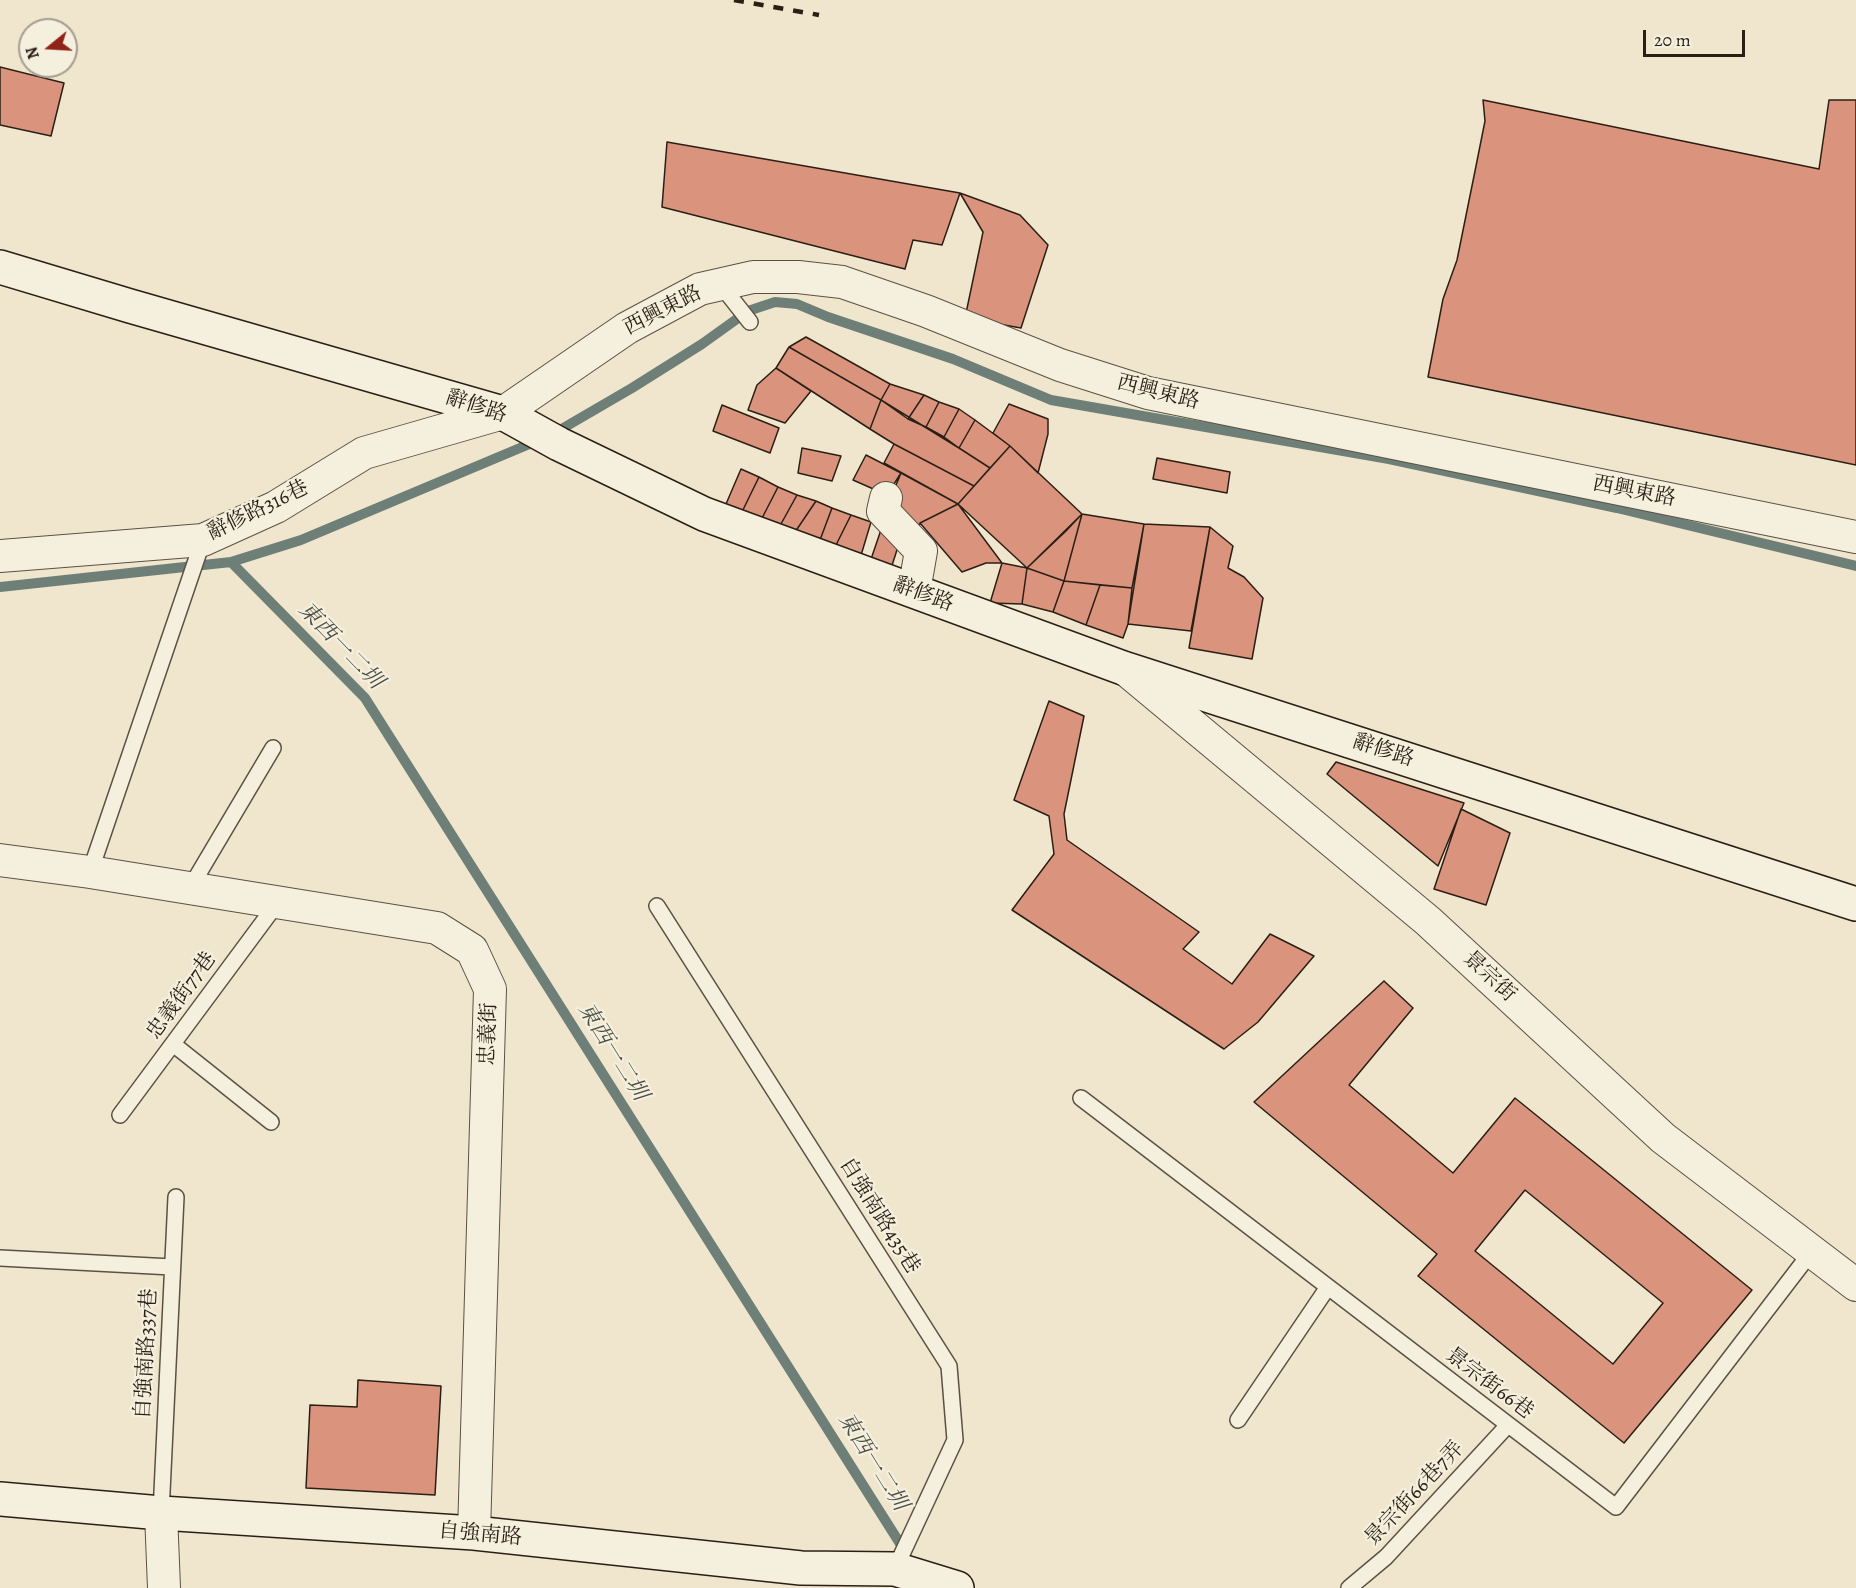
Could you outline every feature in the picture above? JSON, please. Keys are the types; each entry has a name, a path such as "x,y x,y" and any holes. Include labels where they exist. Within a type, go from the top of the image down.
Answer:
{"street":[{"name":"辭修路","path":"0,267 503,413 546,437 704,514 1123,668 1856,904"},
{"name":"西興東路","path":"503,413 627,328 700,289 753,277 798,277 842,282 927,311 1060,365 1148,393 1856,537"},
{"name":"辭修路316巷","path":"0,556 203,540 276,507 364,453 503,413"},
{"path":"886,498 883,511 921,551 914,591"},
{"name":"景宗街","path":"1123,668 1428,921 1663,1137 1856,1285"},
{"name":"忠義街","path":"0,860 90,872 437,928 472,950 490,989 474,1533"},
{"name":"自強南路","path":"0,1499 161,1513 474,1533 801,1568 895,1569 957,1588"},
{"path":"161,1513 164,1588"}],"lane":[{"path":"721,285 750,322"},
{"path":"90,872 203,540"},
{"path":"190,888 273,748"},
{"name":"忠義街77巷","path":"120,1115 278,902"},
{"name":"自強南路435巷","path":"657,906 950,1366 955,1440 895,1569"},
{"path":"173,1044 271,1122"},
{"name":"景宗街66巷","path":"1081,1098 1616,1508 1812,1251"},
{"name":"自強南路337巷","path":"161,1513 176,1197"},
{"path":"0,1258 172,1267"},
{"path":"1238,1419 1328,1287"},
{"name":"景宗街66巷7弄","path":"1349,1588 1386,1557 1508,1425"}],"building":[{"path":"0,67 18,72 18,78 44,78 64,83 51,136 0,125"},
{"path":"1483,100 1819,169 1829,100 1856,100 1856,465 1428,377 1443,299 1457,260 1485,121"},
{"path":"667,142 960,193 942,245 913,240 905,269 662,207"},
{"path":"960,193 1020,215 1048,245 1021,328 965,318 983,232"},
{"path":"806,337 890,384 881,400 789,347"},
{"path":"789,347 881,400 870,429 776,368"},
{"path":"776,368 811,391 785,423 748,410 757,385"},
{"path":"890,384 924,395 908,419 881,400"},
{"path":"924,395 939,402 926,427 908,419"},
{"path":"881,400 990,468 974,486 894,444 870,429"},
{"path":"939,402 959,409 944,437 926,427"},
{"path":"1009,404 1048,419 1048,434 1038,473 993,433"},
{"path":"722,405 779,428 770,453 713,431"},
{"path":"959,409 975,420 959,448 944,437"},
{"path":"975,420 1010,446 990,468 959,448"},
{"path":"894,444 974,486 958,504 884,463"},
{"path":"1010,446 1082,514 1027,568 958,504"},
{"path":"802,448 841,456 832,481 798,473"},
{"path":"866,455 901,473 887,495 853,480"},
{"path":"1157,458 1230,472 1227,493 1153,479"},
{"path":"741,469 759,477 739,518 723,511"},
{"path":"901,473 958,504 920,523 916,537 887,507"},
{"path":"759,477 778,487 758,526 739,518"},
{"path":"778,487 797,495 776,533 758,526"},
{"path":"797,495 816,501 791,538 776,533"},
{"path":"816,501 832,508 817,548 791,538"},
{"path":"958,504 1002,563 986,563 962,572 920,523"},
{"path":"832,508 851,515 832,553 817,548"},
{"path":"1082,514 1144,524 1132,588 1064,581"},
{"path":"1082,514 1064,581 1027,568 1066,531"},
{"path":"851,515 871,522 859,562 832,553"},
{"path":"885,518 902,534 889,575 868,568"},
{"path":"1144,524 1210,527 1191,631 1128,624"},
{"path":"1210,527 1233,546 1228,568 1244,577 1263,598 1252,659 1189,648"},
{"path":"1002,563 1027,568 1022,604 990,603"},
{"path":"1027,568 1064,581 1053,612 1022,604"},
{"path":"1064,581 1100,585 1086,625 1053,612"},
{"path":"1100,585 1132,588 1128,624 1123,638 1086,625"},
{"path":"1049,701 1084,716 1064,814 1067,840 1199,932 1183,949 1232,984 1270,934 1314,956 1258,1022 1224,1049 1012,910 1054,854 1049,816 1014,800"},
{"path":"1336,762 1464,803 1438,866 1327,774"},
{"path":"1461,809 1510,833 1486,905 1434,889"},
{"path":"1384,981 1413,1008 1349,1085 1453,1173 1515,1098 1752,1290 1624,1443 1418,1276 1437,1254 1254,1102","holes":["1525,1190 1663,1303 1613,1364 1475,1251"]},
{"path":"358,1380 441,1386 435,1495 306,1488 310,1405 357,1407"}],"waterway":[{"path":"553,434 702,344 748,311 775,302 797,304 828,317 953,359 1051,400 1389,459 1617,508 1856,566"},
{"path":"0,587 231,562 301,540 539,440"},
{"name":"東西一二圳","path":"231,562 365,698 906,1553"}],"railway":[{"path":"734,0 819,15"}]}
